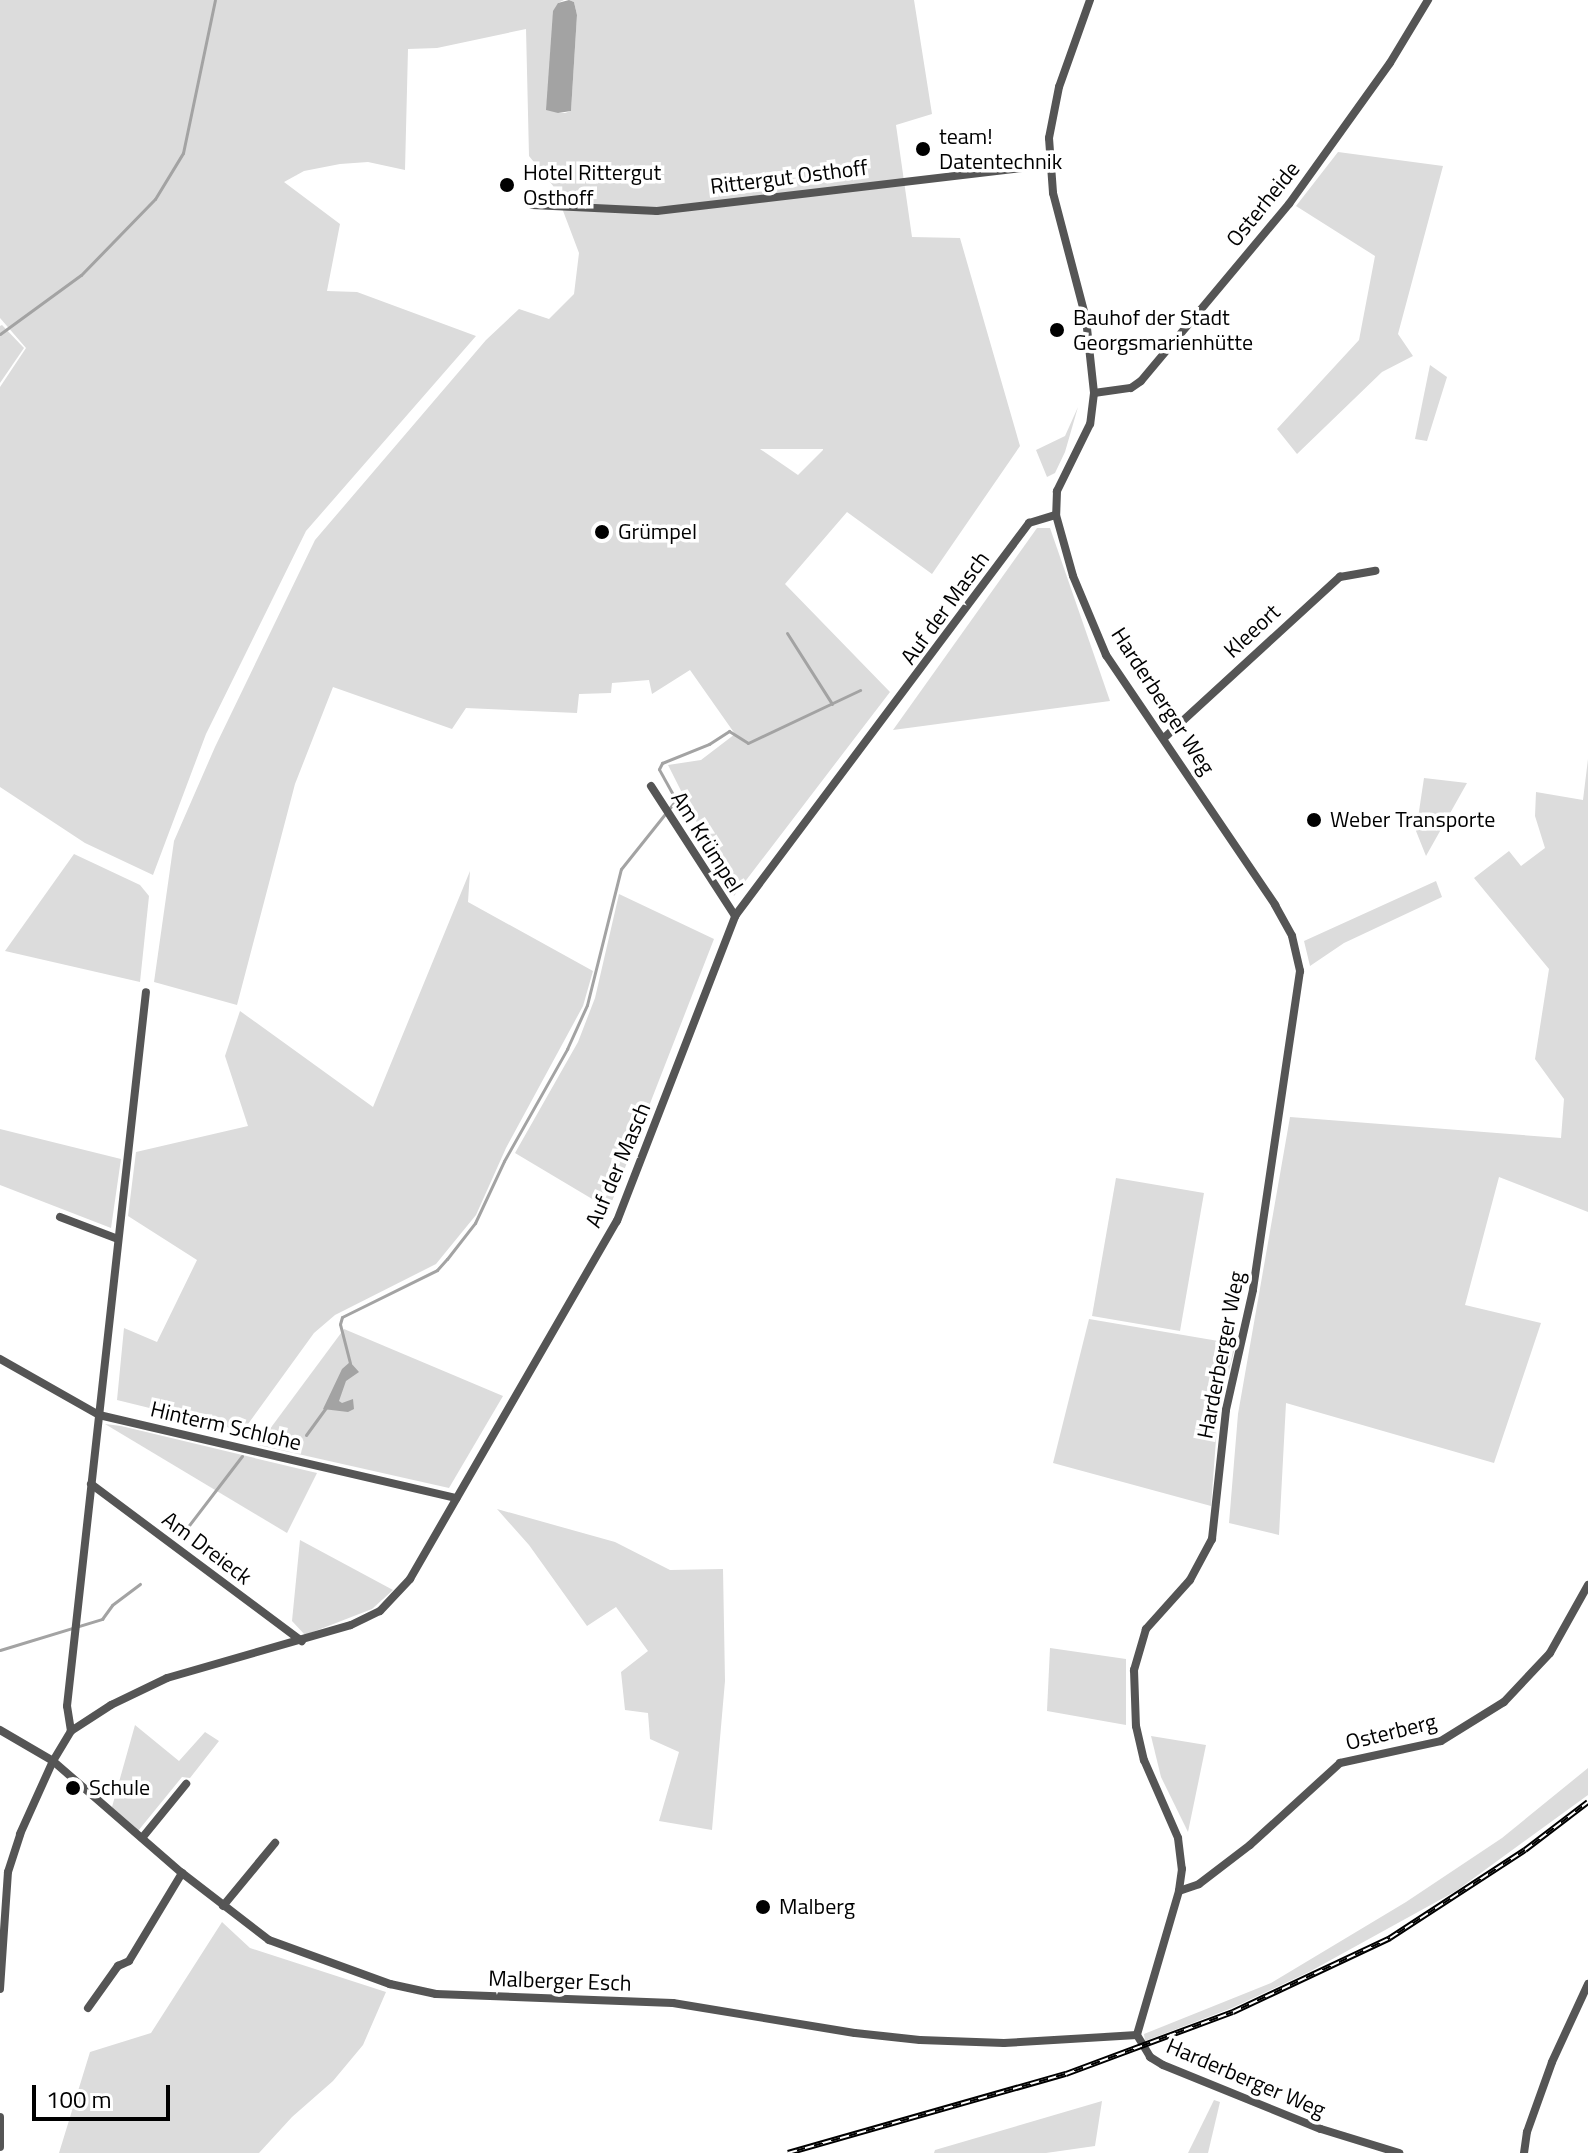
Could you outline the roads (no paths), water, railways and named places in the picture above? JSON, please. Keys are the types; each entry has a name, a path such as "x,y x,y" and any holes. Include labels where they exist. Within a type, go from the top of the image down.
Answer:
{"street":[{"path":"1056,515 1057,491 1090,424 1094,393 1086,319 1053,193 1049,165 1056,100 1090,0"},
{"name":"Osterheide","path":"1094,393 1131,388 1141,381 1289,204 1390,63 1428,0"},
{"name":"Rittergut Osthoff","path":"532,205 657,211 1049,165"},
{"name":"Harderberger Weg","path":"1056,515 1073,576 1106,655 1275,905 1292,936 1300,971 1253,1290 1226,1410 1212,1539 1190,1580 1146,1629 1134,1670 1136,1726 1144,1760 1178,1838 1182,1869 1179,1891 1137,2035 1150,2057 1163,2065 1321,2129 1399,2153"},
{"name":"Auf der Masch","path":"71,1731 111,1705 167,1678 302,1641 380,1611 410,1579 617,1221 735,916 1029,523 1056,515"},
{"name":"Kleeort","path":"1164,738 1340,577 1375,571"},
{"name":"Am Krümpel","path":"651,786 735,916"},
{"path":"0,1989 8,1872 20,1834 53,1761 71,1731 67,1706 146,992"},
{"path":"60,1217 118,1239"},
{"name":"Hinterm Schlohe","path":"0,1359 99,1415 457,1498"},
{"name":"Am Dreieck","path":"91,1484 302,1641"},
{"name":"Osterberg","path":"1179,1891 1199,1884 1250,1845 1340,1763 1441,1741 1504,1702 1550,1653 1588,1585"},
{"name":"Malberger Esch","path":"0,1730 53,1761 182,1873 269,1940 390,1984 436,1994 673,2003 855,2033 920,2040 1004,2043 1137,2035"},
{"path":"142,1838 186,1784"},
{"path":"223,1906 275,1843"},
{"path":"88,2008 118,1966 129,1961 182,1873"},
{"path":"1524,2153 1527,2132 1552,2062 1588,1984"},
{"path":"0,2117 0,2147"}],"waterway":[{"path":"0,334 81,275 155,199 183,153 215,0"},
{"path":"787,633 832,704"},
{"path":"350,1363 340,1324 342,1317 437,1270 447,1259 475,1223 504,1161 567,1049 587,1005 621,869 676,800 659,769 662,763 709,744 729,731 748,743 860,690"},
{"path":"306,1435 326,1407"},
{"path":"270,1445 285,1440"},
{"path":"180,1537 242,1456"},
{"path":"0,1650 102,1619 112,1605 140,1584"}],"railway":[{"path":"788,2153 1066,2074 1233,2012 1390,1938 1525,1850 1588,1802"}],"place":[{"name":"team! Datentechnik","path":"923,149"},
{"name":"Hotel Rittergut Osthoff","path":"507,185"},
{"name":"Bauhof der Stadt Georgsmarienhütte","path":"1057,330"},
{"name":"Grümpel","path":"602,532"},
{"name":"Weber Transporte","path":"1314,820"},
{"name":"Schule","path":"73,1788"},
{"name":"Malberg","path":"763,1907"}]}
